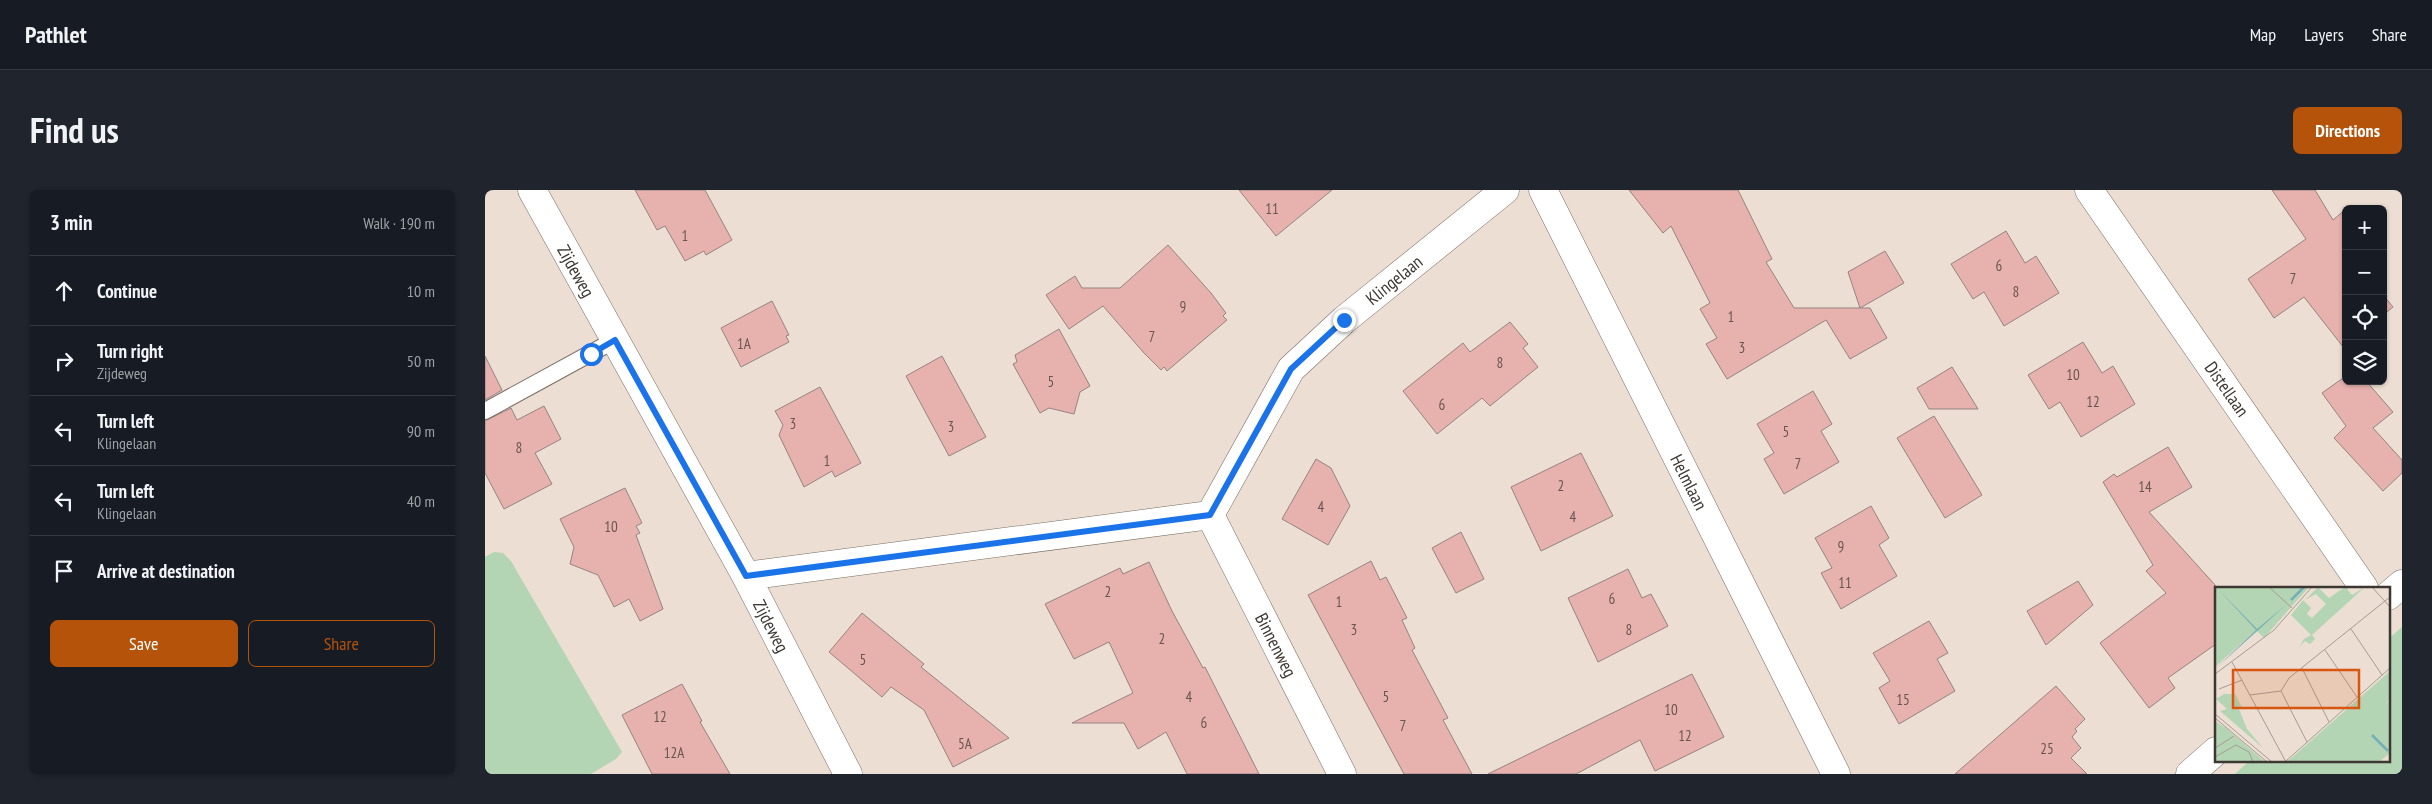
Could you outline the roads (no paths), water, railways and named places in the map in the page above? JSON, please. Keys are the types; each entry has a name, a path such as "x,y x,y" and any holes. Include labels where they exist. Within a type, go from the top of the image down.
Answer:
{"street":[{"name":"Zijdeweg","path":"532,190 746,576 848,774"},
{"name":"Klingelaan","path":"1210,515 1291,369 1344,320 1505,190"},
{"name":"Helmlaan","path":"1543,190 1836,774"},
{"name":"Distellaan","path":"2089,190 2363,587"},
{"path":"746,576 1210,515"},
{"name":"Binnenweg","path":"1210,515 1342,774"},
{"path":"2389,595 2402,584"},
{"path":"2190,774 2215,752"}],"lane":[{"path":"485,411 615,340"}]}
